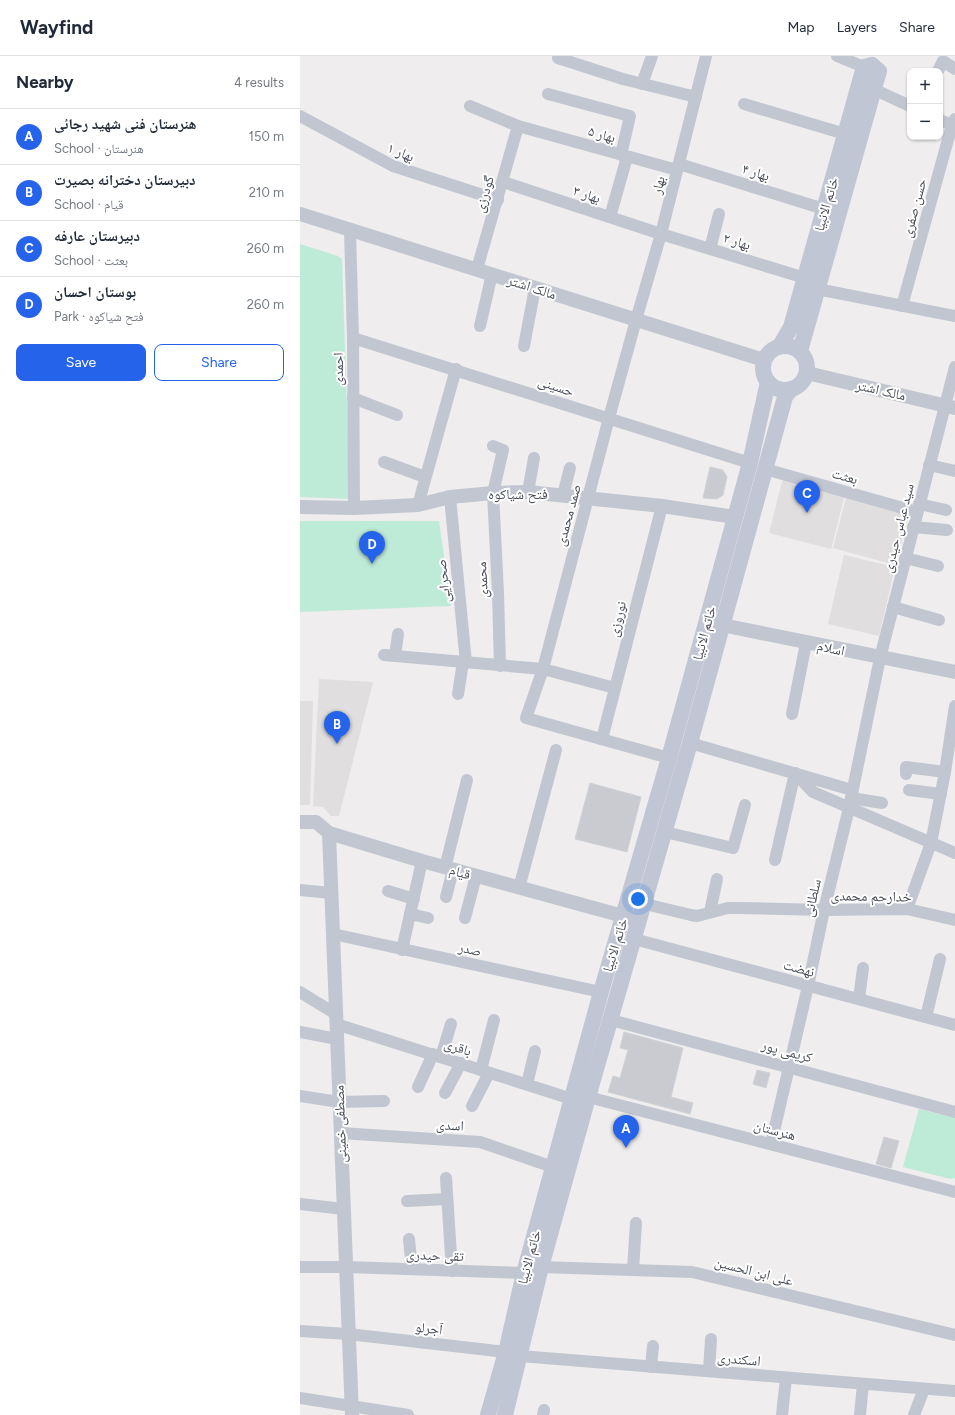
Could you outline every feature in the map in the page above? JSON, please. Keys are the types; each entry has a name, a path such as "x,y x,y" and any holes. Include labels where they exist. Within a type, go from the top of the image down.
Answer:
{"main road":[{"name":"خاتم الانبیا","path":"780,346 791,328 845,134 871,63 878,71 800,351"},
{"path":"787,345 800,351 806,361 807,373 801,383 791,389 778,389 768,382 763,372 764,360 773,349 787,345"},
{"name":"خاتم الانبیا","path":"488,1415 513,1354 541,1267 588,1097 612,1020 690,743 735,517 750,463 768,382"},
{"name":"خاتم الانبیا","path":"505,1415 524,1273 600,992 669,758 765,469 785,397 791,389"}],"street":[{"path":"642,84 652,56"},
{"name":"بهار","path":"636,320 661,234 706,56"},
{"path":"837,56 871,63"},
{"path":"558,58 642,84 696,97"},
{"path":"940,68 943,61 955,69"},
{"path":"873,89 907,105"},
{"path":"548,94 630,116 624,156 610,217"},
{"path":"744,104 845,134"},
{"name":"بهار ۵","path":"470,106 518,126 624,156 678,167"},
{"name":"بهار ۱","path":"300,116 393,166 498,200"},
{"path":"943,120 954,122"},
{"name":"حسن صفری","path":"902,306 954,122"},
{"name":"گودرزی","path":"477,269 518,126"},
{"name":"بهار ۴","path":"678,167 824,209"},
{"name":"بهار ۳","path":"503,182 661,234"},
{"name":"مالک اشتر","path":"300,214 764,360"},
{"path":"710,249 719,214"},
{"name":"احمدی","path":"350,230 353,338 354,508"},
{"name":"بهار ۲","path":"661,234 805,278"},
{"path":"480,326 492,274"},
{"path":"524,346 535,288"},
{"path":"817,289 955,316"},
{"name":"صمد محمدی","path":"602,739 526,718 543,669 636,320"},
{"name":"حسینی","path":"353,338 456,369 750,463"},
{"name":"سید عباس حیدری","path":"880,658 929,465 950,406 955,367"},
{"path":"418,505 456,369"},
{"name":"مالک اشتر","path":"807,373 950,406"},
{"path":"353,398 397,415"},
{"name":"محمدی","path":"493,446 503,450 493,493 500,666"},
{"path":"528,492 534,458"},
{"path":"384,462 426,477"},
{"path":"929,465 955,471"},
{"path":"563,495 570,468"},
{"name":"بعثت","path":"765,469 918,508 946,510"},
{"name":"فتح شیاکوه","path":"300,507 354,508 418,505 450,497 493,493 528,492 662,506 735,517"},
{"name":"صحرایی","path":"450,497 464,662 458,694"},
{"name":"نوروزی","path":"602,739 662,506"},
{"path":"913,527 947,530"},
{"path":"905,558 938,566"},
{"path":"893,607 939,620"},
{"name":"اسلام","path":"714,624 955,672"},
{"path":"398,634 390,656 543,669 615,688"},
{"path":"792,714 806,643"},
{"name":"سلطانی","path":"771,1144 824,910 851,799 880,658"},
{"path":"907,910 931,843 945,772 955,706"},
{"path":"602,739 669,758"},
{"path":"690,743 795,773 851,799 931,843 955,853"},
{"path":"519,888 556,750"},
{"path":"906,774 906,768 945,772"},
{"path":"795,773 813,792 882,803"},
{"path":"775,860 795,773"},
{"path":"446,897 449,869 467,780"},
{"path":"909,790 941,794"},
{"path":"665,832 733,848 745,805"},
{"name":"قیام","path":"300,822 316,822 329,833 449,869 640,920"},
{"name":"مصطفی خمینی","path":"329,833 351,1410"},
{"path":"402,950 422,861"},
{"path":"465,918 476,876"},
{"path":"710,912 717,879"},
{"path":"300,890 331,893"},
{"path":"388,892 414,899"},
{"name":"خدارحم محمدی","path":"645,904 697,916 728,908 907,910 955,920"},
{"path":"410,914 428,918"},
{"name":"صدر","path":"333,934 600,992"},
{"name":"نهضت","path":"634,939 955,1025"},
{"path":"926,1017 940,959"},
{"path":"859,999 863,968"},
{"name":"باقری","path":"300,992 336,1019 437,1056 572,1099"},
{"path":"472,1106 485,1071 494,1020"},
{"name":"کریمی پور","path":"612,1020 955,1112"},
{"path":"418,1087 437,1056 450,1024"},
{"path":"300,1032 337,1039"},
{"path":"527,1084 535,1051"},
{"path":"445,1093 461,1063"},
{"path":"300,1096 339,1102 384,1101"},
{"name":"هنرستان","path":"588,1097 955,1192"},
{"name":"اسدی","path":"340,1133 480,1142 553,1167"},
{"path":"446,1178 452,1271"},
{"path":"407,1201 447,1199"},
{"path":"300,1204 343,1209"},
{"path":"633,1270 636,1223"},
{"path":"409,1239 412,1269"},
{"name":"تقی حیدری","path":"300,1267 346,1267 524,1273"},
{"name":"علی ابن الحسین","path":"541,1267 692,1272 955,1335"},
{"name":"آجرلو","path":"300,1331 348,1334 513,1354"},
{"path":"709,1371 711,1339"},
{"path":"651,1367 652,1346"},
{"name":"اسکندری","path":"513,1354 651,1367 955,1391"},
{"path":"782,1415 786,1378"},
{"path":"860,1415 863,1384"},
{"path":"914,1415 924,1389"},
{"path":"300,1398 351,1410 408,1415"}],"shaded area":[{"path":"783,478 845,494 831,549 769,533"},
{"path":"847,494 910,511 895,565 833,548"},
{"path":"844,555 895,567 879,636 828,624"},
{"path":"319,679 373,682 339,816 331,816 323,807 313,806"},
{"path":"300,701 313,701 310,805 300,805"}],"green space":[{"path":"300,244 338,256 342,259 350,499 300,497"},
{"path":"300,521 439,521 451,606 300,612"},
{"path":"919,1109 955,1118 955,1178 950,1179 903,1167"}],"building":[{"path":"710,467 723,470 727,477 723,495 717,499 703,498"},
{"path":"590,783 641,797 627,852 575,839"},
{"path":"624,1032 683,1048 671,1097 693,1103 690,1114 608,1092 613,1076 620,1078 628,1050 620,1048"},
{"path":"757,1070 770,1073 766,1088 753,1084"},
{"path":"884,1137 899,1141 891,1168 876,1164"}],"place":[{"name":"دبیرستان عارفه","path":"807,513"},
{"name":"بوستان احسان","path":"372,564"},
{"name":"دبیرستان دخترانه بصیرت","path":"337,744"},
{"name":"هنرستان فنی شهید رجائی","path":"626,1148"}]}
